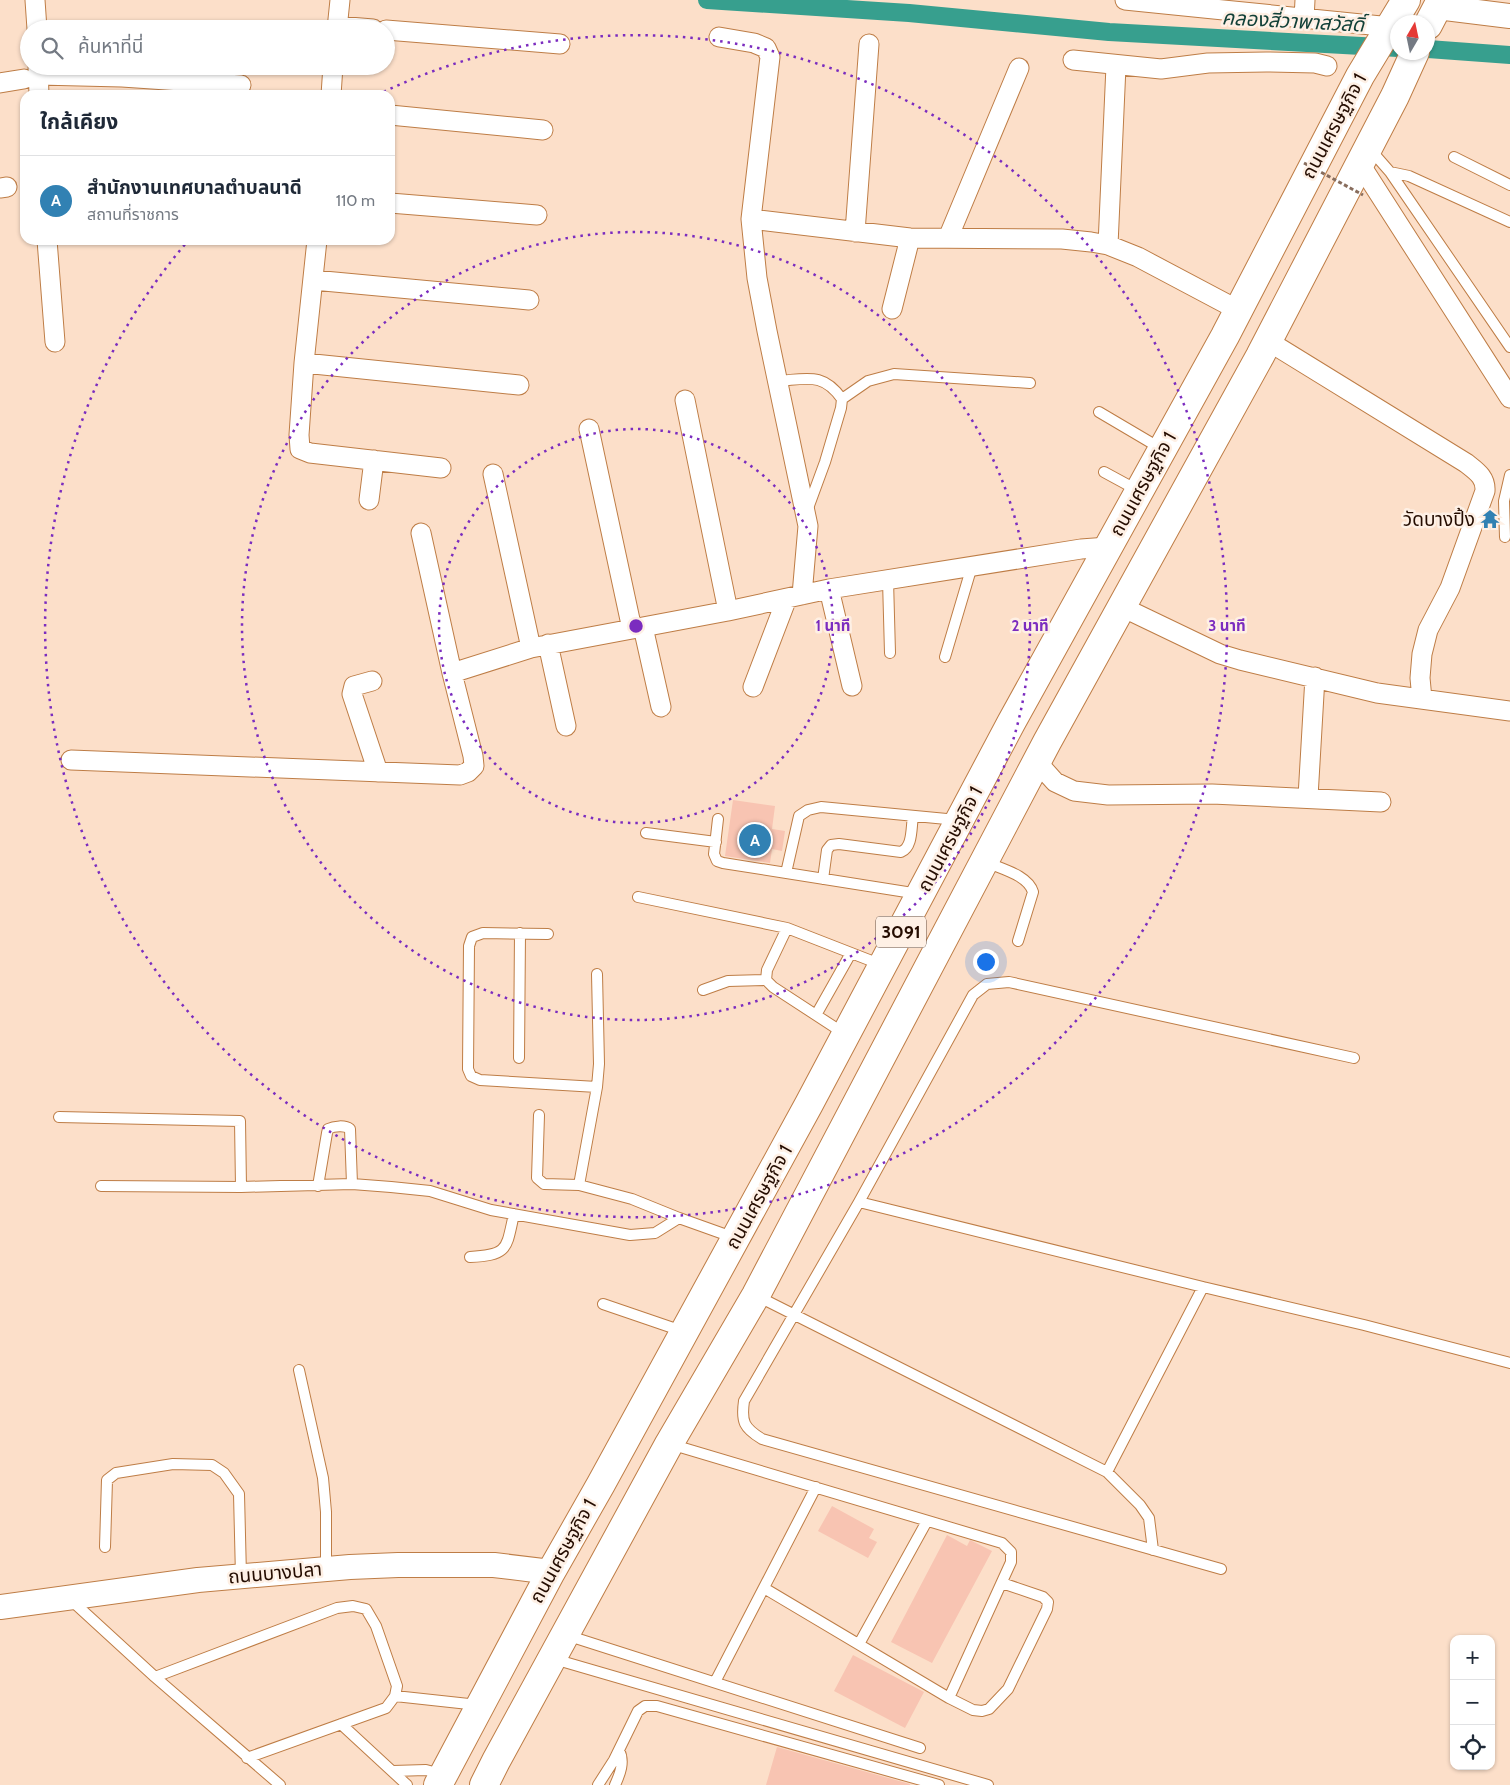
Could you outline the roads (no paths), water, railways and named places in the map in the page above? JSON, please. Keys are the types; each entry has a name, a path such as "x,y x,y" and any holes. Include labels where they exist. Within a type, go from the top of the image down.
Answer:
{"main road":[{"name":"ถนนเศรษฐกิจ 1","path":"440,1780 551,1572 736,1238 959,821 1238,310 1360,76 1406,0"},
{"name":"3091","path":"484,1785 669,1444 756,1295 1037,762 1268,341 1395,96 1411,60"},
{"path":"601,1484 636,1505"},
{"path":"551,1572 588,1593"}],"street":[{"path":"35,0 36,20"},
{"path":"338,20 340,0"},
{"path":"1125,0 1224,5 1304,19 1389,29"},
{"path":"1304,19 1305,0"},
{"path":"1435,11 1510,16"},
{"path":"395,31 560,44"},
{"path":"719,37 754,43 766,48 770,56 751,219 758,278 808,526 794,596 753,687"},
{"path":"855,232 869,44"},
{"path":"1072,60 1116,66 1161,69 1208,63 1315,63 1326,66"},
{"path":"1108,245 1116,66"},
{"path":"948,238 1019,68"},
{"path":"0,83 29,75"},
{"path":"33,75 38,90"},
{"path":"63,75 241,85"},
{"path":"332,90 333,75"},
{"path":"395,115 543,130"},
{"path":"1364,156 1510,398"},
{"path":"395,203 537,215"},
{"path":"751,219 910,238 1062,239 1108,245 1138,256 1238,310"},
{"path":"892,309 910,238"},
{"path":"47,245 55,342"},
{"path":"317,245 304,363 299,436 300,449 310,453 441,468"},
{"path":"314,280 529,300"},
{"path":"1268,341 1466,463 1480,474 1485,483 1485,491 1450,588 1428,630 1422,654 1420,678 1422,699"},
{"path":"304,363 519,385"},
{"path":"685,400 728,611"},
{"path":"589,430 638,628 660,708"},
{"path":"369,500 374,460"},
{"path":"493,474 539,646 566,726"},
{"path":"71,760 460,776 468,772 474,766 421,533"},
{"path":"452,673 539,646 728,611 829,589 1081,549 1108,547"},
{"path":"829,589 852,686"},
{"path":"1122,607 1220,654 1240,660 1377,692 1510,711"},
{"path":"1308,797 1315,677"},
{"path":"372,681 354,686 352,694 378,772"},
{"path":"1037,762 1055,782 1074,790 1108,795 1212,794 1308,797 1382,802"},
{"name":"ถนนบางปลา","path":"0,1607 198,1580 388,1565 494,1565 551,1572"}],"lane":[{"path":"1364,156 1390,172 1409,176 1510,222"},
{"path":"1454,157 1510,185"},
{"path":"1390,172 1510,347"},
{"path":"806,514 825,462 842,399 868,381 894,374 1030,383"},
{"path":"778,382 812,378 833,387 842,399"},
{"path":"1098,412 1162,450"},
{"path":"1104,472 1139,491"},
{"path":"1505,537 1504,501 1510,475"},
{"path":"945,657 972,566"},
{"path":"888,580 890,653"},
{"path":"786,872 799,816 808,810 821,807 959,821"},
{"path":"823,879 827,850 831,845 839,844 900,852 905,850 909,844 913,816"},
{"path":"718,819 714,854 717,861 920,894"},
{"path":"646,833 716,842"},
{"path":"984,861 1024,880 1031,886 1033,892 1018,941"},
{"path":"638,897 787,928 883,965"},
{"path":"766,980 768,970 787,928"},
{"path":"548,934 483,933 472,937 469,946 468,1069 471,1076 480,1080 597,1087"},
{"path":"519,1058 520,933"},
{"path":"816,1015 851,953"},
{"path":"579,1186 597,1087 599,1064 597,974"},
{"path":"703,990 728,981 766,980 773,987 846,1035"},
{"path":"1221,1569 762,1439 748,1430 742,1414 744,1401 858,1202 973,995 987,984 1009,982 1354,1058"},
{"path":"539,1115 537,1178 544,1184 579,1186 632,1199 736,1238"},
{"path":"59,1118 240,1121 241,1187"},
{"path":"318,1186 327,1133 328,1129 332,1127 347,1127 350,1129 352,1184"},
{"path":"101,1186 241,1187 352,1184 430,1191 491,1210 630,1235 655,1233 679,1218"},
{"path":"858,1202 1364,1325 1510,1364"},
{"path":"470,1257 492,1256 502,1251 508,1241 514,1214"},
{"path":"1107,1472 1203,1287"},
{"path":"756,1295 1107,1472 1140,1505 1148,1518 1154,1550"},
{"path":"603,1304 684,1332"},
{"path":"298,1370 323,1478 326,1512 326,1569"},
{"path":"669,1444 1002,1543 1011,1552 1011,1562 949,1698"},
{"path":"105,1547 107,1480 116,1472 173,1464 212,1465 224,1473 239,1494 241,1576"},
{"path":"714,1682 816,1487"},
{"path":"859,1644 927,1521"},
{"path":"764,1588 949,1698 973,1710 982,1711 990,1709 1008,1689 1047,1609 1048,1602 1043,1597 1002,1583"},
{"path":"69,1598 155,1677 280,1785"},
{"path":"155,1677 337,1608 353,1606 366,1609 376,1626 397,1686 395,1696 386,1708 247,1758"},
{"path":"565,1634 920,1748"},
{"path":"552,1658 988,1785"},
{"path":"395,1696 479,1705"},
{"path":"598,1785 619,1750 638,1711 645,1706 657,1706 938,1785"},
{"path":"341,1724 407,1785"},
{"path":"615,1785 622,1765 619,1750"},
{"path":"393,1771 426,1770 440,1780"}],"waterway":[{"name":"คลองสี่วาพาสวัสดิ์","path":"707,0 909,13 1109,32 1390,48"},
{"name":"คลองสี่วาพาสวัสดิ์","path":"1435,50 1510,55"}],"place":[{"name":"วัดบางปิ้ง","path":"1490,519"},
{"name":"สำนักงานเทศบาลตำบลนาดี","path":"755,840"}]}
